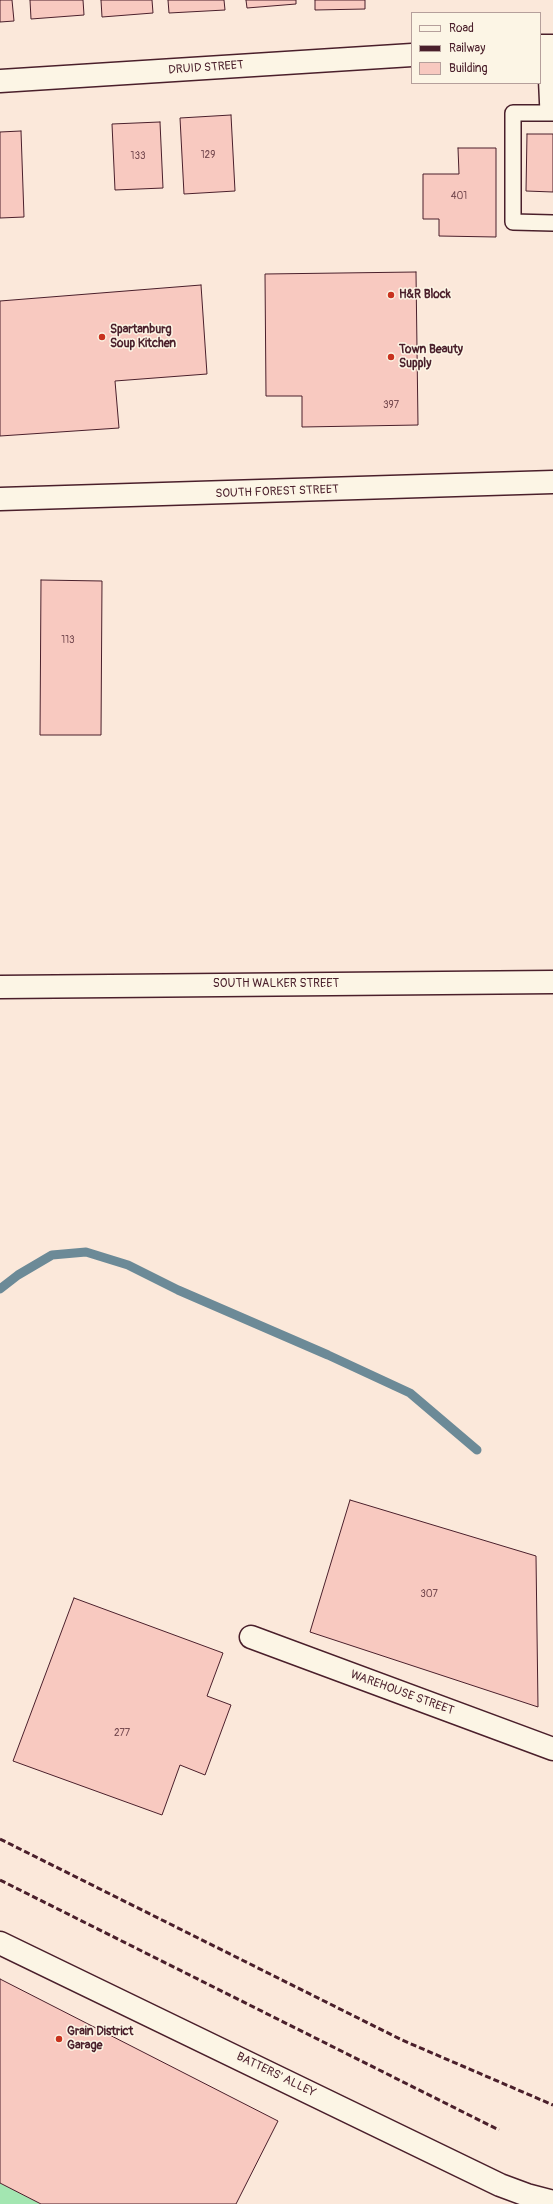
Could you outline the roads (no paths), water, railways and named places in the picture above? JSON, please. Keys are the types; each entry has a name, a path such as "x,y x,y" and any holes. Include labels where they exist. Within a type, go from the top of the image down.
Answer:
{"street":[{"name":"DRUID STREET","path":"0,81 411,55"},
{"name":"SOUTH FOREST STREET","path":"0,499 553,482"},
{"name":"SOUTH WALKER STREET","path":"0,987 553,982"},
{"name":"WAREHOUSE STREET","path":"251,1637 553,1749"},
{"name":"BATTERS' ALLEY","path":"0,1943 500,2185 526,2196 553,2202"}],"lane":[{"path":"546,46 550,113 513,113 512,222 553,223"}],"waterway":[{"path":"0,1289 18,1275 52,1255 86,1252 128,1265 178,1290 328,1355 410,1393 477,1450"}],"railway":[{"path":"0,1839 402,2040 553,2105"},
{"path":"0,1880 499,2130"}],"place":[{"name":"H&R Block","path":"391,295"},
{"name":"Spartanburg Soup Kitchen","path":"102,337"},
{"name":"Town Beauty Supply","path":"391,357"},
{"name":"Grain District Garage","path":"59,2039"}]}
